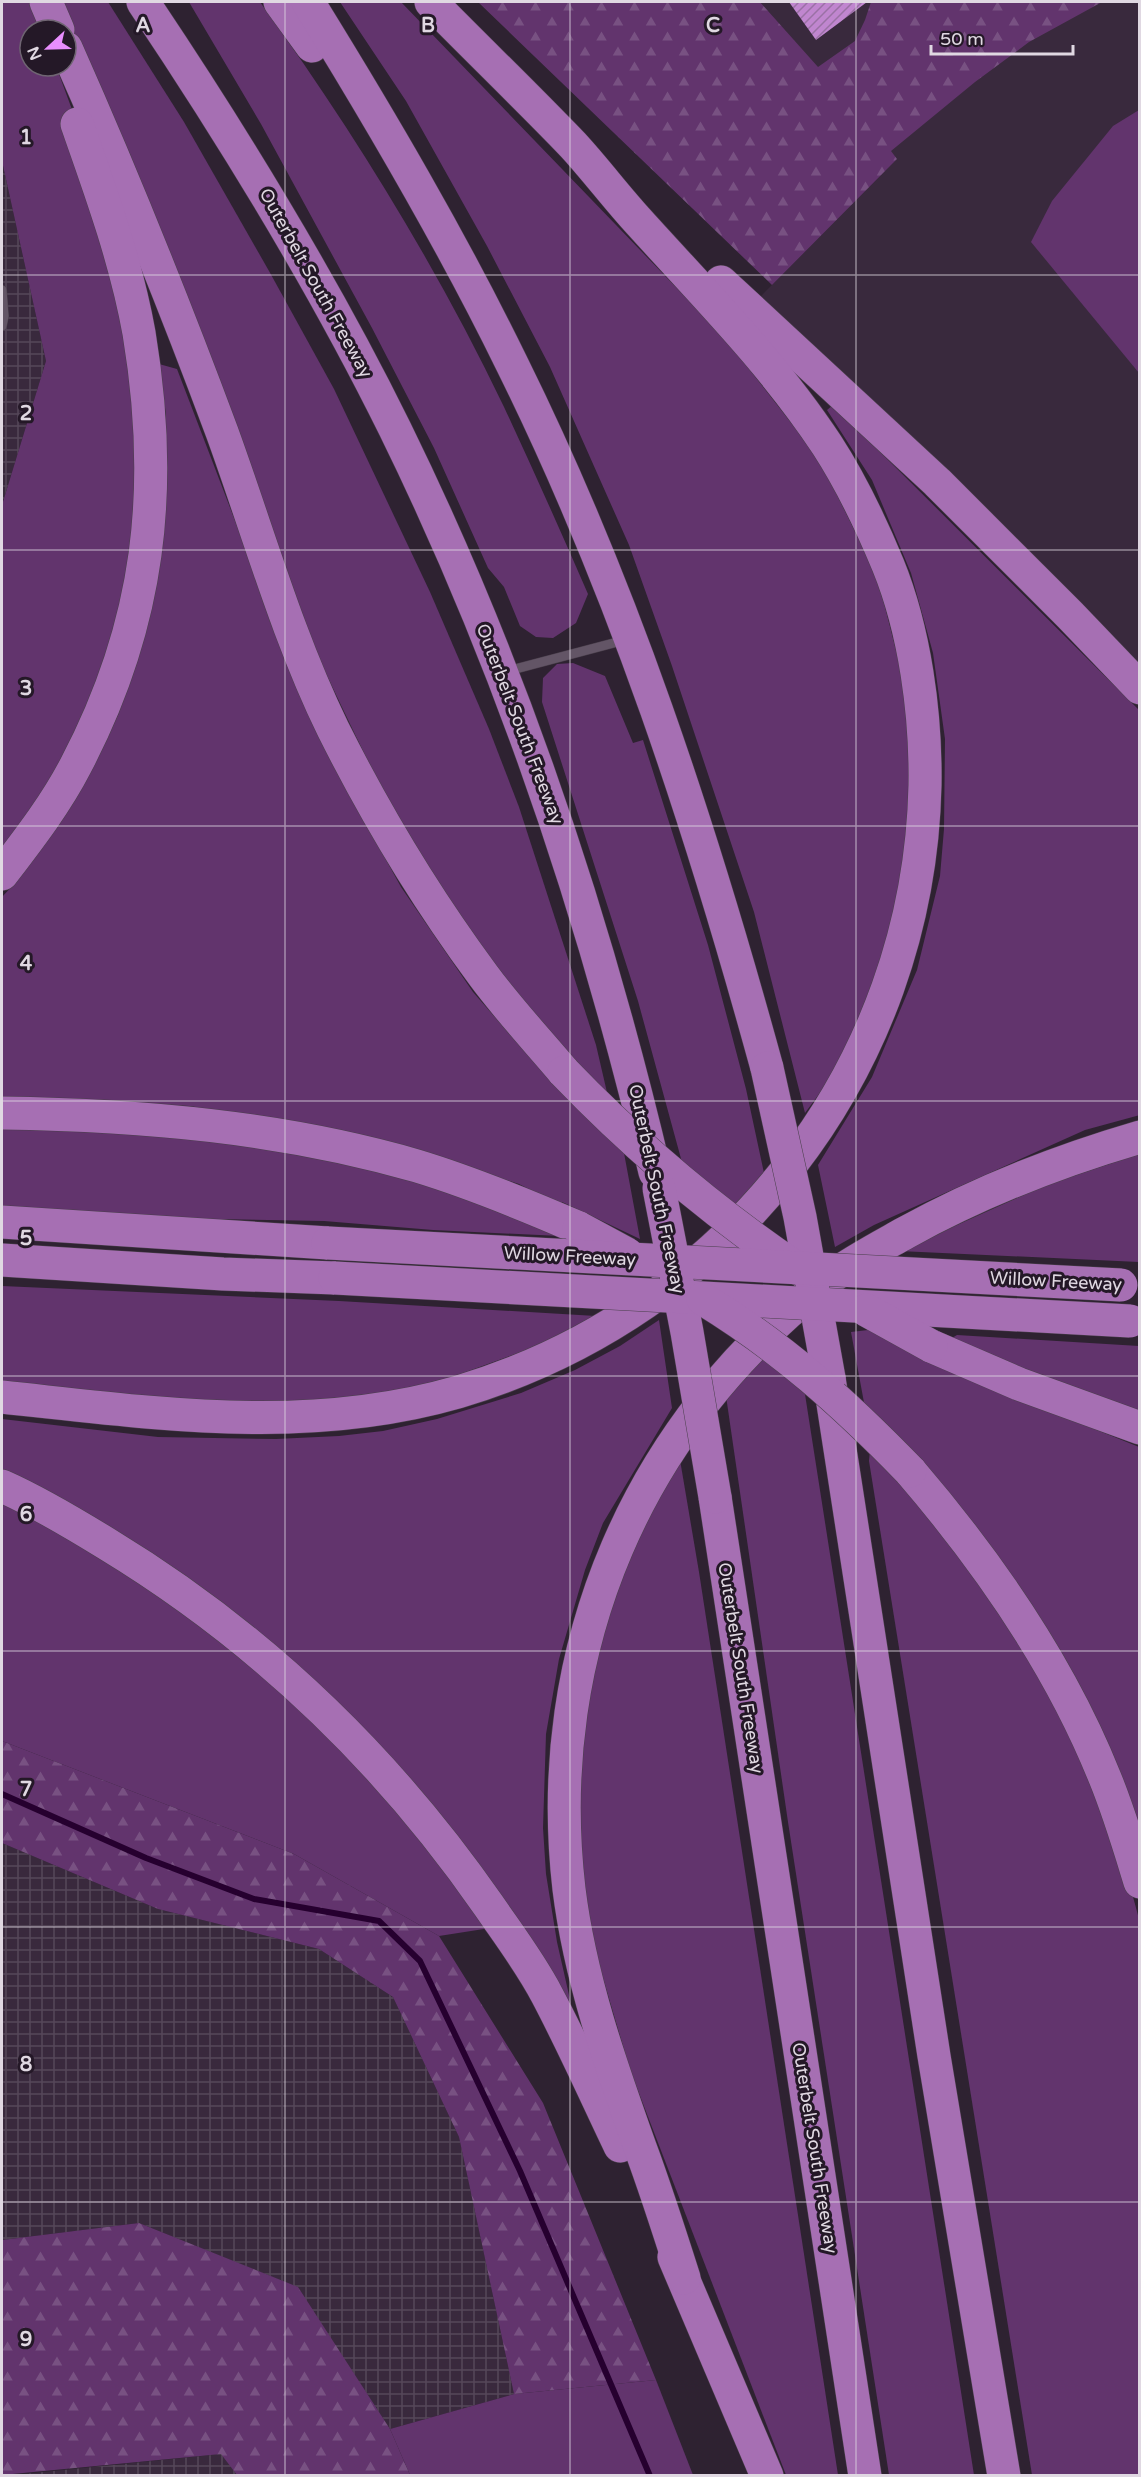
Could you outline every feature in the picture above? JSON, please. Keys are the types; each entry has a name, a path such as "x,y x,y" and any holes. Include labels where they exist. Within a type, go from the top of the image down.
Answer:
{"highway":[{"path":"30,2 37,18"},
{"path":"46,2 53,18"},
{"name":"Outerbelt South Freeway","path":"143,2 218,116 305,260 396,431 465,583 554,810 621,1030 658,1188 687,1332 715,1497 864,2475"},
{"path":"167,2 218,116"},
{"path":"280,2 341,89 513,364"},
{"path":"308,2 392,139 513,364 569,487 630,639 697,825 730,934 767,1068 800,1217 829,1378 934,2056 1004,2475"},
{"path":"431,2 576,149 937,482 1140,688"},
{"path":"78,76 138,217 221,432 294,635 332,728 379,814 441,916 484,977 564,1072 640,1148 753,1239 812,1279 931,1346 1019,1384 1140,1428"},
{"path":"2,874 46,813 75,767 103,710 120,663 137,603 151,508 151,430 138,332 108,213 60,78"},
{"path":"2,1397 200,1418 298,1419 402,1405 456,1392 512,1374 604,1330 648,1301 709,1251 758,1204 808,1144 842,1091 871,1035 911,914 924,832 926,753 920,695 911,643 891,572 862,506 828,447 783,385 731,321 633,216 576,149"},
{"path":"2,1113 125,1117 277,1134 352,1149 468,1182 579,1228 659,1272 747,1326 856,1415 910,1471 955,1523 997,1579 1073,1708 1105,1776 1140,1882"},
{"path":"684,2278 594,2011 579,1948 569,1889 564,1828 568,1724 588,1628 611,1564 646,1488 667,1451 705,1398 749,1350 832,1277 884,1244 939,1214 1007,1183 1093,1151 1140,1137"},
{"name":"Willow Freeway","path":"2,1222 328,1243 1130,1285"},
{"name":"Willow Freeway","path":"2,1260 223,1274 1135,1321"},
{"path":"2,1486 73,1523 133,1560 197,1604 252,1646 337,1723 422,1814 460,1865 547,1994 684,2278 767,2475"}],"lane":[{"path":"2,290 4,316 2,326"},
{"path":"502,673 630,639"}],"shaded area":[{"path":"760,2 1139,2 1139,688 749,308 897,159"},
{"path":"2,161 46,361 2,505"},
{"path":"2,1843 158,1909 319,1949 393,1997 459,2137 514,2394 390,2429 297,2287 139,2223 2,2240"},
{"path":"222,2454 237,2475 4,2476"}],"green space":[{"path":"2,2 31,2 38,18 18,18 18,78 60,78 74,115 151,430 120,663 2,874 2,505 46,361 2,161"},
{"path":"58,2 108,2 184,122 334,389 430,592 489,729 519,807 596,1045 609,1101 531,1012 441,893 393,814 318,657 78,52 78,18 64,18"},
{"path":"189,2 260,2 360,149 421,250 504,407 588,594 576,623 553,638 536,637 520,626 504,587 488,568 434,448 372,328 261,124"},
{"path":"340,2 401,2 725,338 796,429 826,472 872,566 902,674 912,783 908,856 876,991 845,1059 805,1113 754,912 629,545 550,367 487,246 406,101"},
{"path":"478,2 760,2 818,67 855,41 871,2 1102,2 1029,42 975,82 891,151 897,159 772,285"},
{"path":"1139,110 1139,373 1031,242 1052,201 1113,126"},
{"path":"159,364 177,369 301,693 335,767 401,887 473,992 550,1080 624,1153 640,1239 562,1202 561,1206 519,1184 393,1145 319,1127 189,1106 2,1098 2,897 16,882 94,766 118,715 147,625 165,496 166,415"},
{"path":"833,405 1139,710 1140,1115 1085,1130 874,1225 835,1247 818,1165 872,1077 917,970 940,876 944,829 945,739 933,653 911,573 872,480 827,410"},
{"path":"573,663 605,676 633,743 643,740 708,945 746,1089 764,1173 733,1207 683,1166 638,1001 542,702 543,678 557,664"},
{"path":"2,1125 67,1126 342,1156 507,1208 560,1236 433,1230 324,1221 157,1218 2,1207"},
{"path":"1139,1154 1139,1262 899,1251 1046,1185"},
{"path":"2,1286 339,1301 596,1316 546,1343 455,1376 377,1396 247,1404 2,1384"},
{"path":"659,1320 672,1408 603,1523 585,1570 559,1659 546,1734 543,1828 546,1874 557,1942 576,2026 378,1752 2,1479 2,1419 158,1437 276,1439 383,1431 437,1419 521,1393 575,1370 620,1346"},
{"path":"868,1330 882,1334 957,1373 1139,1447 1139,1825 1121,1776 865,1408 851,1332"},
{"path":"957,1335 1139,1346 1139,1416 947,1341"},
{"path":"764,1357 804,1388 974,2475 889,2475 788,1822 726,1396"},
{"path":"870,1450 956,1546 1054,1694 1123,1860 1139,1919 1139,2475 1032,2475 869,1461"},
{"path":"679,1454 838,2475 786,2475 630,2070 593,1944 581,1872 577,1776 593,1669 627,1559"},
{"path":"2,1486 252,1646 503,1926 439,1936 294,1854 2,1741"},
{"path":"2,1741 294,1854 439,1936 543,2103 656,2380 514,2394 459,2137 393,1997 319,1949 158,1909 2,1843"},
{"path":"139,2223 298,2287 390,2429 410,2475 237,2475 221,2454 2,2475 2,2240"},
{"path":"656,2380 693,2475 410,2475 390,2429 514,2394"}],"building":[{"path":"789,2 867,2 816,40"}],"waterway":[{"path":"2,1794 146,1858 254,1899 379,1921 420,1961 520,2171 650,2476"}]}
